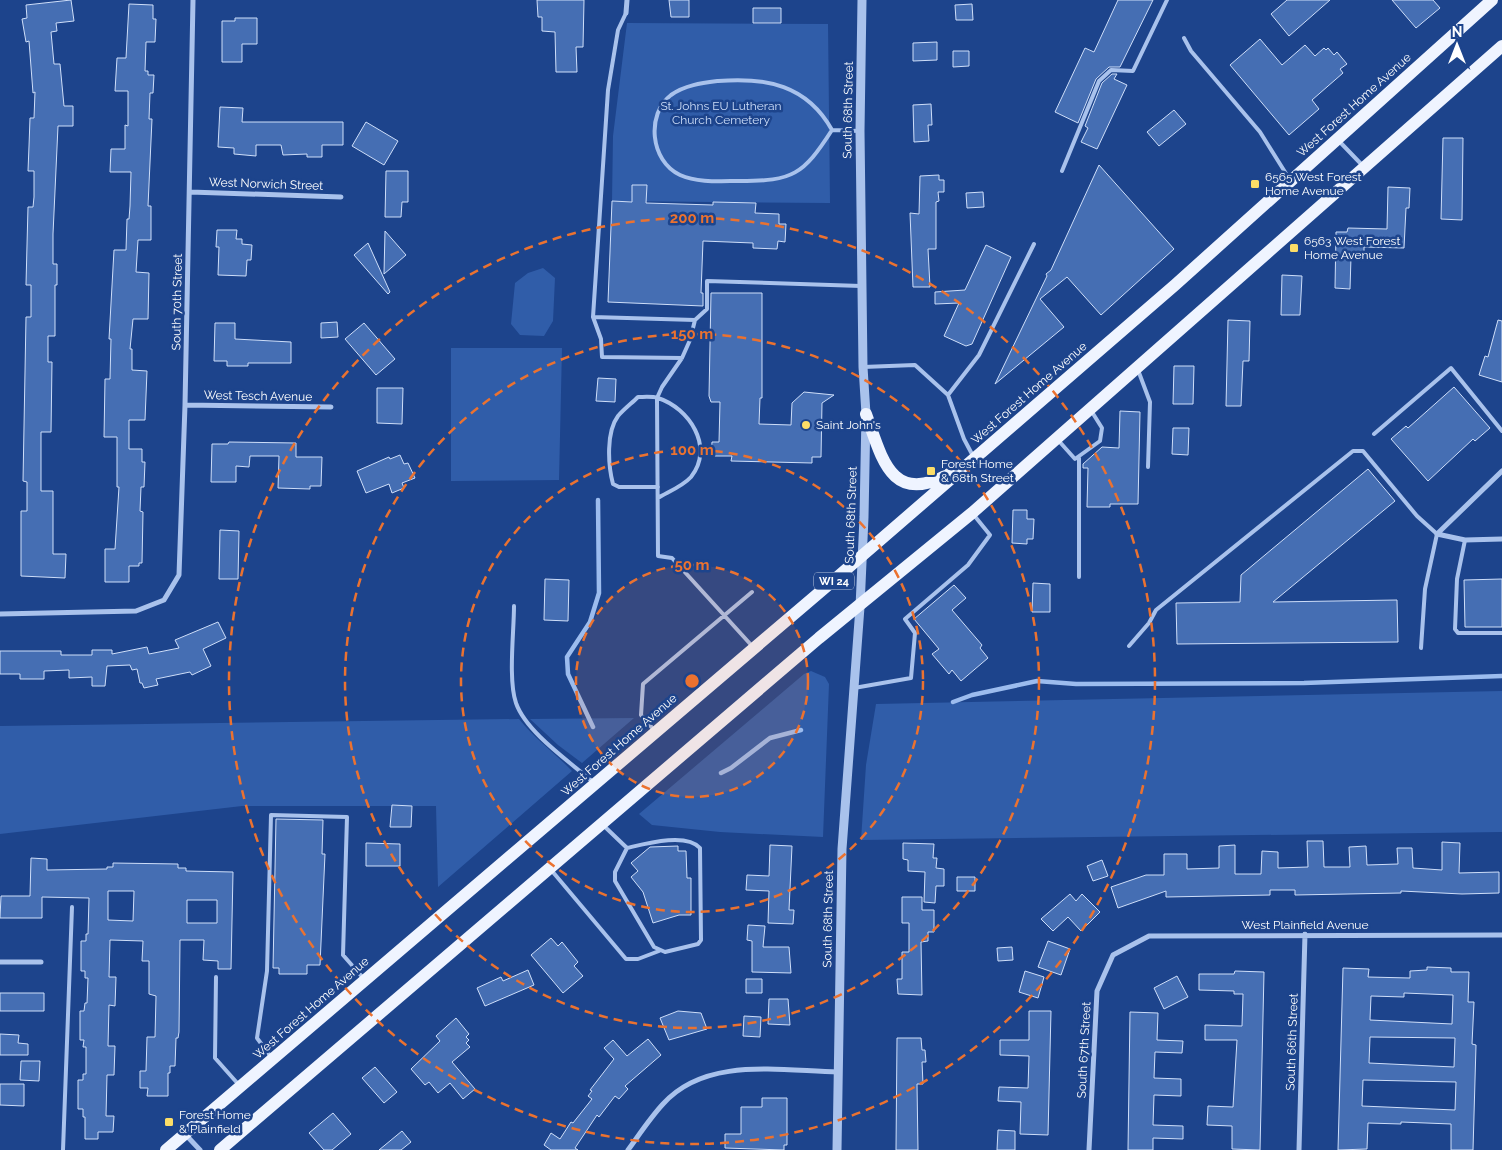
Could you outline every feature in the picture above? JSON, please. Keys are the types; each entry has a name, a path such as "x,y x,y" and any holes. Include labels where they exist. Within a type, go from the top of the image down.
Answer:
{"main road":[{"name":"West Forest Home Avenue","path":"166,1150 863,556 1175,286 1492,0"},
{"name":"WI 24","path":"220,1150 820,638 860,607 972,512 1502,46"},
{"path":"866,414 886,468 895,477 906,483 935,482 971,461"}],"street":[{"name":"South 70th Street","path":"0,614 136,611 164,600 179,574 185,405 194,0"},
{"path":"626,13 627,0"},
{"name":"South 68th Street","path":"837,1150 842,849 863,556 866,414 861,286 860,131 862,0"},
{"name":"West Norwich Street","path":"190,192 341,196"},
{"name":"West Tesch Avenue","path":"185,405 331,407"},
{"path":"1437,534 1502,470"},
{"path":"1437,534 1466,540 1502,539"},
{"name":"West Plainfield Avenue","path":"1114,955 1149,936 1305,934 1502,935"},
{"name":"South 66th Street","path":"1299,1150 1305,934"},
{"name":"South 67th Street","path":"1089,1150 1097,991 1114,955"},
{"path":"0,962 41,962"},
{"path":"628,1150 664,1103 686,1086 716,1073 748,1070 838,1072"},
{"path":"185,1133 200,1150"}],"lane":[{"path":"1062,171 1100,81 1111,70 1133,71 1167,0"},
{"path":"626,13 618,30 608,90 593,317 601,340 602,358 682,358"},
{"path":"1184,38 1191,51 1260,132 1291,181"},
{"path":"735,80 779,84 793,91 824,116 832,130 821,148 793,176 760,181 714,181 679,175 661,156 654,133 655,120 662,104 670,95 683,88 703,83 735,80"},
{"path":"832,130 860,131"},
{"path":"1338,139 1364,167"},
{"path":"948,395 979,355 1034,244"},
{"path":"754,648 672,558 658,556 657,398 662,387 682,358 690,340 695,320 707,309 708,281 861,286"},
{"path":"593,317 695,320"},
{"path":"863,367 915,365 948,395 971,461"},
{"path":"1138,368 1150,402 1148,467"},
{"path":"1374,434 1450,368 1502,431"},
{"path":"658,487 619,487 613,484 610,471 612,429 618,416 638,397 657,398 682,412 694,425 700,440 698,466 690,479 658,498"},
{"path":"1056,438 1072,458 1079,458 1102,437 1102,428 1090,409"},
{"path":"1129,646 1149,623 1156,610 1354,451 1363,451 1418,516 1437,534 1425,589 1421,648"},
{"path":"1079,458 1079,577"},
{"path":"854,688 911,678 915,633 905,619 968,565 990,535 972,512"},
{"path":"1466,540 1457,579 1455,629 1458,633 1502,633"},
{"path":"655,732 641,715 642,684 752,592"},
{"path":"514,606 513,685 516,703 532,728 595,784"},
{"path":"272,1059 257,1038 268,971 271,816 347,817 343,955 365,980"},
{"path":"603,824 627,848"},
{"path":"656,841 689,842 700,848 701,940 698,944 665,952 654,947 615,881 615,872 627,848 656,841"},
{"path":"550,869 626,959 638,959 660,951"},
{"path":"63,1150 72,907"},
{"path":"216,978 215,1058 240,1086"}],"green space":[{"name":"St. Johns EU Lutheran Church Cemetery","path":"627,23 828,24 830,203 612,201 613,136"},
{"path":"543,268 555,278 553,321 544,336 520,335 511,324 515,283 528,273"},
{"path":"451,348 562,348 559,480 451,481"},
{"path":"811,671 825,677 829,684 823,837 720,832 652,825 639,814 804,674"},
{"path":"1502,691 1502,832 861,840 866,765 876,704"},
{"path":"634,718 582,763 558,745 530,719"},
{"path":"519,719 572,771 438,887 436,806 242,806 0,834 0,726"}],"building":[{"path":"71,0 74,21 56,23 57,31 51,32 54,64 60,64 64,106 73,106 73,126 58,126 53,234 53,264 57,264 55,336 48,336 48,362 52,362 51,432 41,432 41,491 53,491 53,554 66,554 65,578 21,576 21,511 27,511 27,482 23,481 26,317 31,317 31,285 26,285 28,207 33,207 34,197 34,171 28,171 30,118 34,118 35,92 33,93 29,41 26,42 22,19 27,18 26,5"},
{"path":"537,0 584,0 583,47 576,47 577,72 556,72 555,32 542,31 542,17 538,17"},
{"path":"669,0 689,0 689,17 671,17"},
{"path":"1118,0 1153,0 1120,67 1109,67 1096,79 1078,123 1055,112 1085,48 1094,52"},
{"path":"1287,0 1330,0 1289,36 1271,14"},
{"path":"1392,0 1433,0 1440,8 1416,28"},
{"path":"129,4 153,5 153,19 156,19 155,42 146,42 145,71 148,71 148,75 154,75 153,93 150,93 149,119 152,119 148,206 151,206 151,240 138,240 136,272 149,273 148,319 133,319 130,349 132,349 132,370 147,371 145,420 129,420 129,449 142,449 142,462 145,462 144,487 141,487 140,511 143,512 142,563 139,563 139,566 129,566 129,582 105,582 105,549 115,549 119,487 117,487 117,437 104,437 105,379 110,379 111,339 109,339 114,250 126,250 131,172 110,172 111,149 125,149 125,125 128,126 128,91 115,91 117,58 126,58"},
{"path":"972,4 973,20 956,20 955,5"},
{"path":"753,8 781,8 781,23 753,23"},
{"path":"235,18 257,18 257,44 242,44 242,62 222,62 222,21 235,21"},
{"path":"1260,39 1282,65 1305,45 1315,56 1324,48 1326,50 1328,48 1334,55 1337,52 1347,64 1340,69 1343,73 1312,100 1319,109 1289,135 1230,65"},
{"path":"937,42 937,60 913,61 913,43"},
{"path":"953,51 969,51 969,66 953,67"},
{"path":"1112,74 1117,74 1114,79 1127,85 1097,149 1081,142 1088,128 1085,126 1102,83"},
{"path":"931,104 932,125 928,125 929,141 914,142 913,105"},
{"path":"220,107 243,108 242,122 343,122 343,145 322,145 322,157 307,157 307,154 283,155 281,145 256,145 256,156 234,154 234,148 218,147"},
{"path":"1174,110 1186,124 1159,146 1147,132"},
{"path":"366,122 398,141 384,165 352,146"},
{"path":"1443,138 1463,138 1462,220 1441,219"},
{"path":"1099,165 1174,249 1101,315 1067,277 1040,299 1064,327 995,384 1047,276 1046,274 1051,270"},
{"path":"386,171 408,171 408,202 402,202 401,217 385,217"},
{"path":"939,175 939,180 944,180 944,192 938,192 939,201 936,202 936,249 928,249 930,287 913,287 910,213 919,214 920,176"},
{"path":"632,185 647,185 646,203 713,205 713,202 756,203 755,213 779,214 779,224 786,224 785,242 778,241 777,249 753,248 753,243 703,241 701,293 703,293 703,306 608,302 612,201 632,202"},
{"path":"1388,187 1410,188 1409,208 1406,208 1404,248 1364,247 1364,258 1351,257 1350,289 1335,288 1336,232 1347,232 1348,228 1387,229"},
{"path":"983,192 984,207 967,208 966,193"},
{"path":"217,230 237,230 236,239 242,239 242,244 252,245 251,260 247,260 246,276 218,275 219,247 216,247"},
{"path":"385,231 406,255 384,274"},
{"path":"368,243 390,292 388,294 354,255"},
{"path":"986,245 1011,257 972,344 966,346 944,336 959,303 935,304 935,292 965,290"},
{"path":"1282,275 1302,276 1300,315 1281,315"},
{"path":"711,293 762,293 762,398 760,398 759,424 791,425 792,403 804,392 834,395 822,403 821,457 812,457 812,463 731,461 732,456 711,456 712,442 719,442 720,402 711,402 709,396"},
{"path":"1228,320 1250,321 1249,361 1243,361 1241,406 1226,406"},
{"path":"1498,320 1502,321 1502,382 1479,375 1485,356 1488,357"},
{"path":"337,322 338,337 321,338 321,323"},
{"path":"215,323 235,323 235,339 291,342 291,363 248,363 248,366 227,366 227,361 214,361"},
{"path":"364,323 395,359 376,375 345,339"},
{"path":"1174,366 1194,366 1193,404 1173,404"},
{"path":"598,378 616,379 615,402 596,401"},
{"path":"1454,387 1490,428 1475,441 1473,439 1428,481 1391,439 1406,426 1408,428"},
{"path":"377,388 403,388 402,424 377,423"},
{"path":"1120,411 1140,412 1138,504 1110,504 1110,507 1087,507 1088,468 1083,468 1083,464 1102,447 1119,448"},
{"path":"1173,428 1189,428 1188,455 1172,454"},
{"path":"229,442 296,443 296,457 322,457 321,486 310,486 310,489 278,488 279,456 250,456 249,467 236,466 236,482 211,482 212,444 228,444"},
{"path":"400,455 404,464 408,463 415,478 402,483 404,488 392,493 389,484 366,493 357,471 389,457 390,459"},
{"path":"1368,469 1395,501 1273,602 1397,600 1398,642 1177,644 1176,603 1240,602 1241,575"},
{"path":"1013,510 1027,510 1027,519 1034,519 1033,539 1027,539 1027,544 1012,543"},
{"path":"220,530 239,531 238,579 219,579"},
{"path":"545,579 569,580 568,621 544,620"},
{"path":"1502,579 1502,627 1465,627 1464,580"},
{"path":"1033,583 1050,584 1050,612 1032,612"},
{"path":"954,585 966,598 952,610 982,645 980,648 988,658 961,681 952,670 949,674 932,654 939,649 914,619"},
{"path":"218,622 226,638 203,649 211,666 192,675 190,672 156,679 158,685 144,688 142,683 140,683 137,669 132,670 130,665 107,666 105,686 92,686 92,677 69,678 69,670 44,671 44,679 20,679 20,674 0,674 0,651 61,651 61,655 92,655 92,650 112,650 112,654 147,647 149,654 179,648 175,640"},
{"path":"392,805 412,806 411,827 390,827"},
{"path":"276,819 323,820 322,854 325,854 320,965 307,965 307,974 279,974 279,968 273,968"},
{"path":"1307,841 1323,841 1324,867 1350,867 1349,847 1366,846 1367,865 1398,864 1397,848 1412,848 1413,868 1442,870 1442,842 1460,843 1459,873 1499,872 1499,893 1462,894 1401,891 1401,893 1295,895 1295,890 1270,890 1270,895 1166,897 1166,891 1118,908 1111,887 1146,875 1164,875 1164,854 1187,854 1187,869 1219,868 1219,846 1235,845 1235,874 1261,874 1262,851 1278,852 1278,868 1308,867"},
{"path":"366,843 400,844 400,866 366,866"},
{"path":"903,843 934,844 933,858 937,858 936,868 944,869 944,886 936,886 935,903 924,902 925,872 908,871 908,860 903,859"},
{"path":"770,845 792,846 789,910 794,910 793,924 768,923 769,891 746,890 747,875 769,876"},
{"path":"678,846 678,851 686,851 687,878 691,878 691,915 679,915 653,923 643,892 631,877 638,871 631,863 650,847"},
{"path":"31,858 47,859 47,870 107,869 107,867 113,867 113,863 178,864 178,868 186,868 186,871 233,872 231,969 218,969 218,961 203,960 204,940 180,940 179,1032 178,1038 176,1038 175,1066 170,1066 170,1073 168,1073 168,1096 147,1096 148,1088 140,1088 140,1071 146,1071 147,1037 155,1037 156,996 149,994 149,961 142,961 143,941 110,940 109,977 116,977 115,1006 109,1005 108,1046 115,1046 114,1075 107,1075 106,1116 114,1116 113,1132 98,1132 98,1139 85,1139 85,1117 83,1117 83,1109 78,1109 78,1080 83,1080 83,1074 86,1074 86,1047 83,1047 84,1040 80,1040 80,1011 84,1011 85,1003 87,1003 88,978 85,978 85,971 81,971 81,941 86,941 86,934 88,934 89,898 42,897 42,918 0,918 1,896 30,896","holes":["108,891 134,891 133,921 108,920","187,900 217,900 217,923 187,923"]},
{"path":"1102,860 1108,876 1093,881 1087,866"},
{"path":"957,877 975,877 975,891 957,891"},
{"path":"1070,894 1076,901 1082,894 1100,912 1081,931 1068,917 1053,931 1041,919"},
{"path":"902,897 922,897 922,910 934,910 934,932 928,932 928,941 921,942 922,995 898,994 897,979 902,979 902,952 909,952 909,923 902,923"},
{"path":"748,925 765,926 763,947 789,947 791,973 752,972 752,941 747,940"},
{"path":"551,938 558,946 562,942 578,962 574,966 583,976 563,993 531,955"},
{"path":"1048,941 1070,949 1061,975 1038,967"},
{"path":"1012,947 1013,960 998,961 997,948"},
{"path":"1427,967 1451,968 1451,972 1469,972 1468,1002 1474,1002 1472,1044 1476,1045 1473,1150 1451,1150 1451,1124 1401,1122 1401,1124 1368,1123 1367,1149 1338,1150 1343,968 1369,969 1368,977 1410,978 1410,971 1427,970","holes":["1404,993 1453,995 1452,1024 1370,1020 1371,996 1404,997","1370,1037 1455,1038 1454,1067 1369,1063","1363,1080 1456,1082 1455,1110 1362,1106"]},
{"path":"528,970 534,985 485,1006 477,988 501,977 503,981"},
{"path":"1025,971 1044,977 1038,998 1019,992"},
{"path":"1235,971 1264,972 1260,1150 1232,1149 1232,1126 1207,1125 1208,1106 1233,1107 1237,1040 1205,1040 1205,1025 1242,1026 1243,994 1234,994 1234,991 1199,990 1199,974 1234,974"},
{"path":"1177,976 1188,997 1164,1009 1154,988"},
{"path":"746,979 762,979 762,993 746,993"},
{"path":"0,993 44,993 44,1011 0,1011"},
{"path":"769,999 788,999 790,1025 768,1024"},
{"path":"678,1011 701,1013 707,1029 669,1040 660,1018"},
{"path":"1029,1011 1051,1011 1048,1135 1020,1134 1021,1102 998,1101 999,1087 1028,1088 1029,1056 1000,1055 1000,1040 1029,1040"},
{"path":"1130,1012 1158,1013 1157,1040 1183,1041 1182,1053 1155,1052 1154,1078 1181,1079 1181,1096 1154,1095 1153,1125 1183,1126 1183,1139 1153,1138 1153,1150 1128,1150"},
{"path":"744,1016 761,1017 760,1037 743,1036"},
{"path":"456,1018 469,1034 466,1037 469,1040 466,1043 470,1047 452,1062 475,1089 463,1099 450,1083 438,1093 429,1082 425,1085 411,1069 440,1041 436,1036"},
{"path":"0,1034 19,1035 18,1043 28,1044 28,1055 0,1055"},
{"path":"897,1038 921,1038 922,1050 925,1050 926,1062 922,1062 923,1084 917,1084 918,1150 896,1150"},
{"path":"648,1039 661,1055 625,1086 628,1089 619,1099 615,1096 599,1117 597,1115 575,1148 578,1150 551,1150 544,1145 551,1133 560,1139 571,1122 573,1123 592,1099 588,1096 592,1091 590,1090 614,1059 604,1048 613,1040 627,1056"},
{"path":"21,1061 40,1061 39,1081 20,1080"},
{"path":"375,1067 397,1092 384,1103 362,1078"},
{"path":"0,1084 24,1084 24,1106 0,1105"},
{"path":"762,1098 787,1098 787,1145 784,1145 784,1150 725,1148 725,1134 741,1134 741,1107 762,1107"},
{"path":"333,1113 351,1134 332,1150 324,1150 309,1133"},
{"path":"998,1130 1015,1131 1015,1150 997,1150"},
{"path":"402,1131 411,1142 401,1150 379,1150"}],"waterway":[{"path":"593,727 568,674 567,657 590,622 599,593 598,500"},
{"path":"953,702 972,695 1037,681 1076,684 1304,683 1502,676"},
{"path":"721,773 731,768 770,738 801,730"}],"place":[{"name":"6565 West Forest Home Avenue","path":"1255,184"},
{"name":"6563 West Forest Home Avenue","path":"1294,248"},
{"name":"Saint John's","path":"806,425"},
{"name":"Forest Home & 68th Street","path":"931,471"},
{"name":"Forest Home & Plainfield","path":"169,1122"}]}
